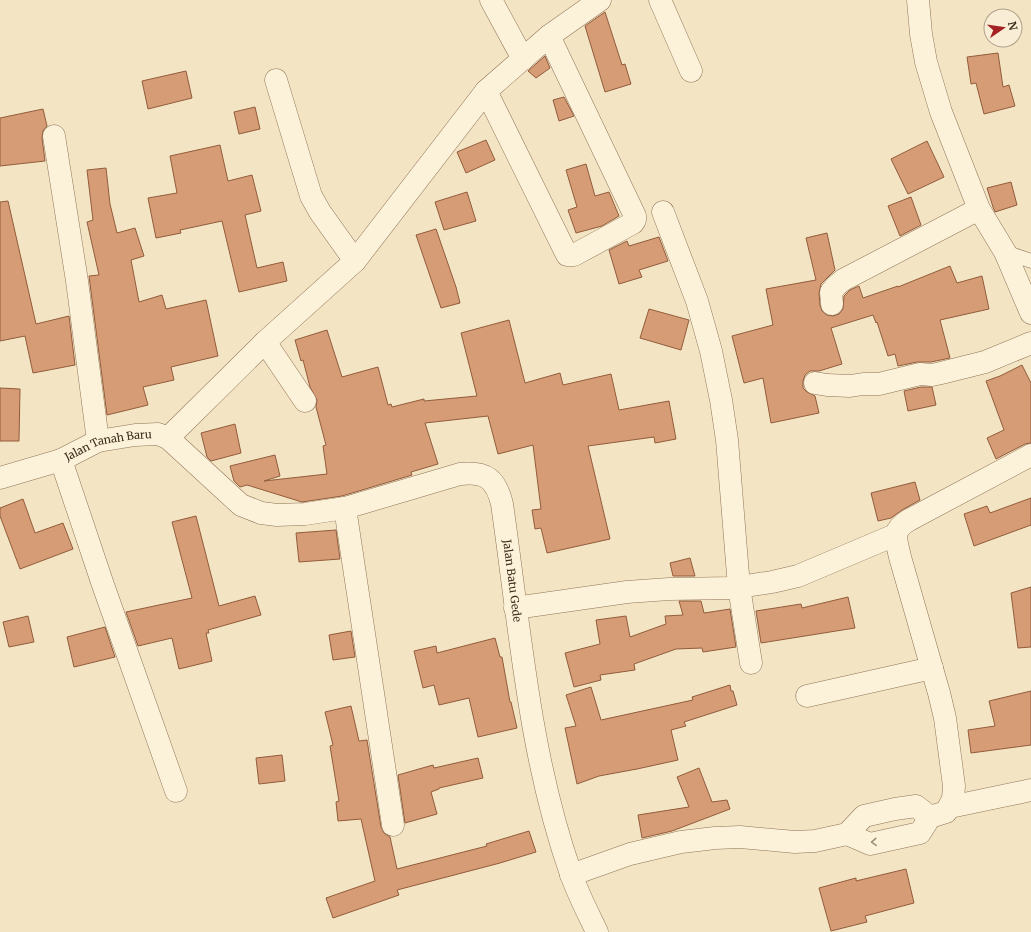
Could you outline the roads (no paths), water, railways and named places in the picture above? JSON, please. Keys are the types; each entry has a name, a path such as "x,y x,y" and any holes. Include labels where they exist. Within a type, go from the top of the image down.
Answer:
{"street":[{"path":"492,0 523,59"},
{"path":"168,438 265,342 355,261 486,91 549,36 600,0"},
{"path":"660,0 691,71"},
{"path":"918,0 924,48 934,89 979,209 1005,252 1031,313"},
{"path":"486,91 567,255 574,255 633,223 635,216 549,36"},
{"path":"276,80 311,196 320,212 355,261"},
{"path":"54,136 76,274 98,441"},
{"path":"832,304 831,292 843,280 979,209"},
{"path":"664,212 697,301 711,351 721,400 727,440 739,587 751,663"},
{"path":"265,342 305,401"},
{"path":"815,383 850,386 879,384 920,374 932,375 985,362 1031,343"},
{"name":"Jalan Tanah Baru","path":"0,478 61,460 98,441 135,435 158,434 168,438 241,505"},
{"path":"847,834 870,844 920,833 930,817 946,812 953,799 954,786 944,718 932,668 900,557 895,535 897,530 909,520 1031,455"},
{"path":"61,460 102,582 176,791"},
{"name":"Jalan Batu Gede","path":"241,505 262,513 277,515 305,514 346,508 460,474 475,474 488,477 494,484 502,504 515,608 538,747 556,828 571,876 597,932"},
{"path":"346,508 393,825"},
{"path":"515,608 627,592 739,587 772,582 798,576 895,535"},
{"path":"807,696 932,668"},
{"path":"950,806 1031,790"},
{"path":"571,876 630,854 682,842 740,837 795,842 814,841 847,834 864,816 916,806 930,817"}],"lane":[{"path":"1005,252 1031,261"}]}
